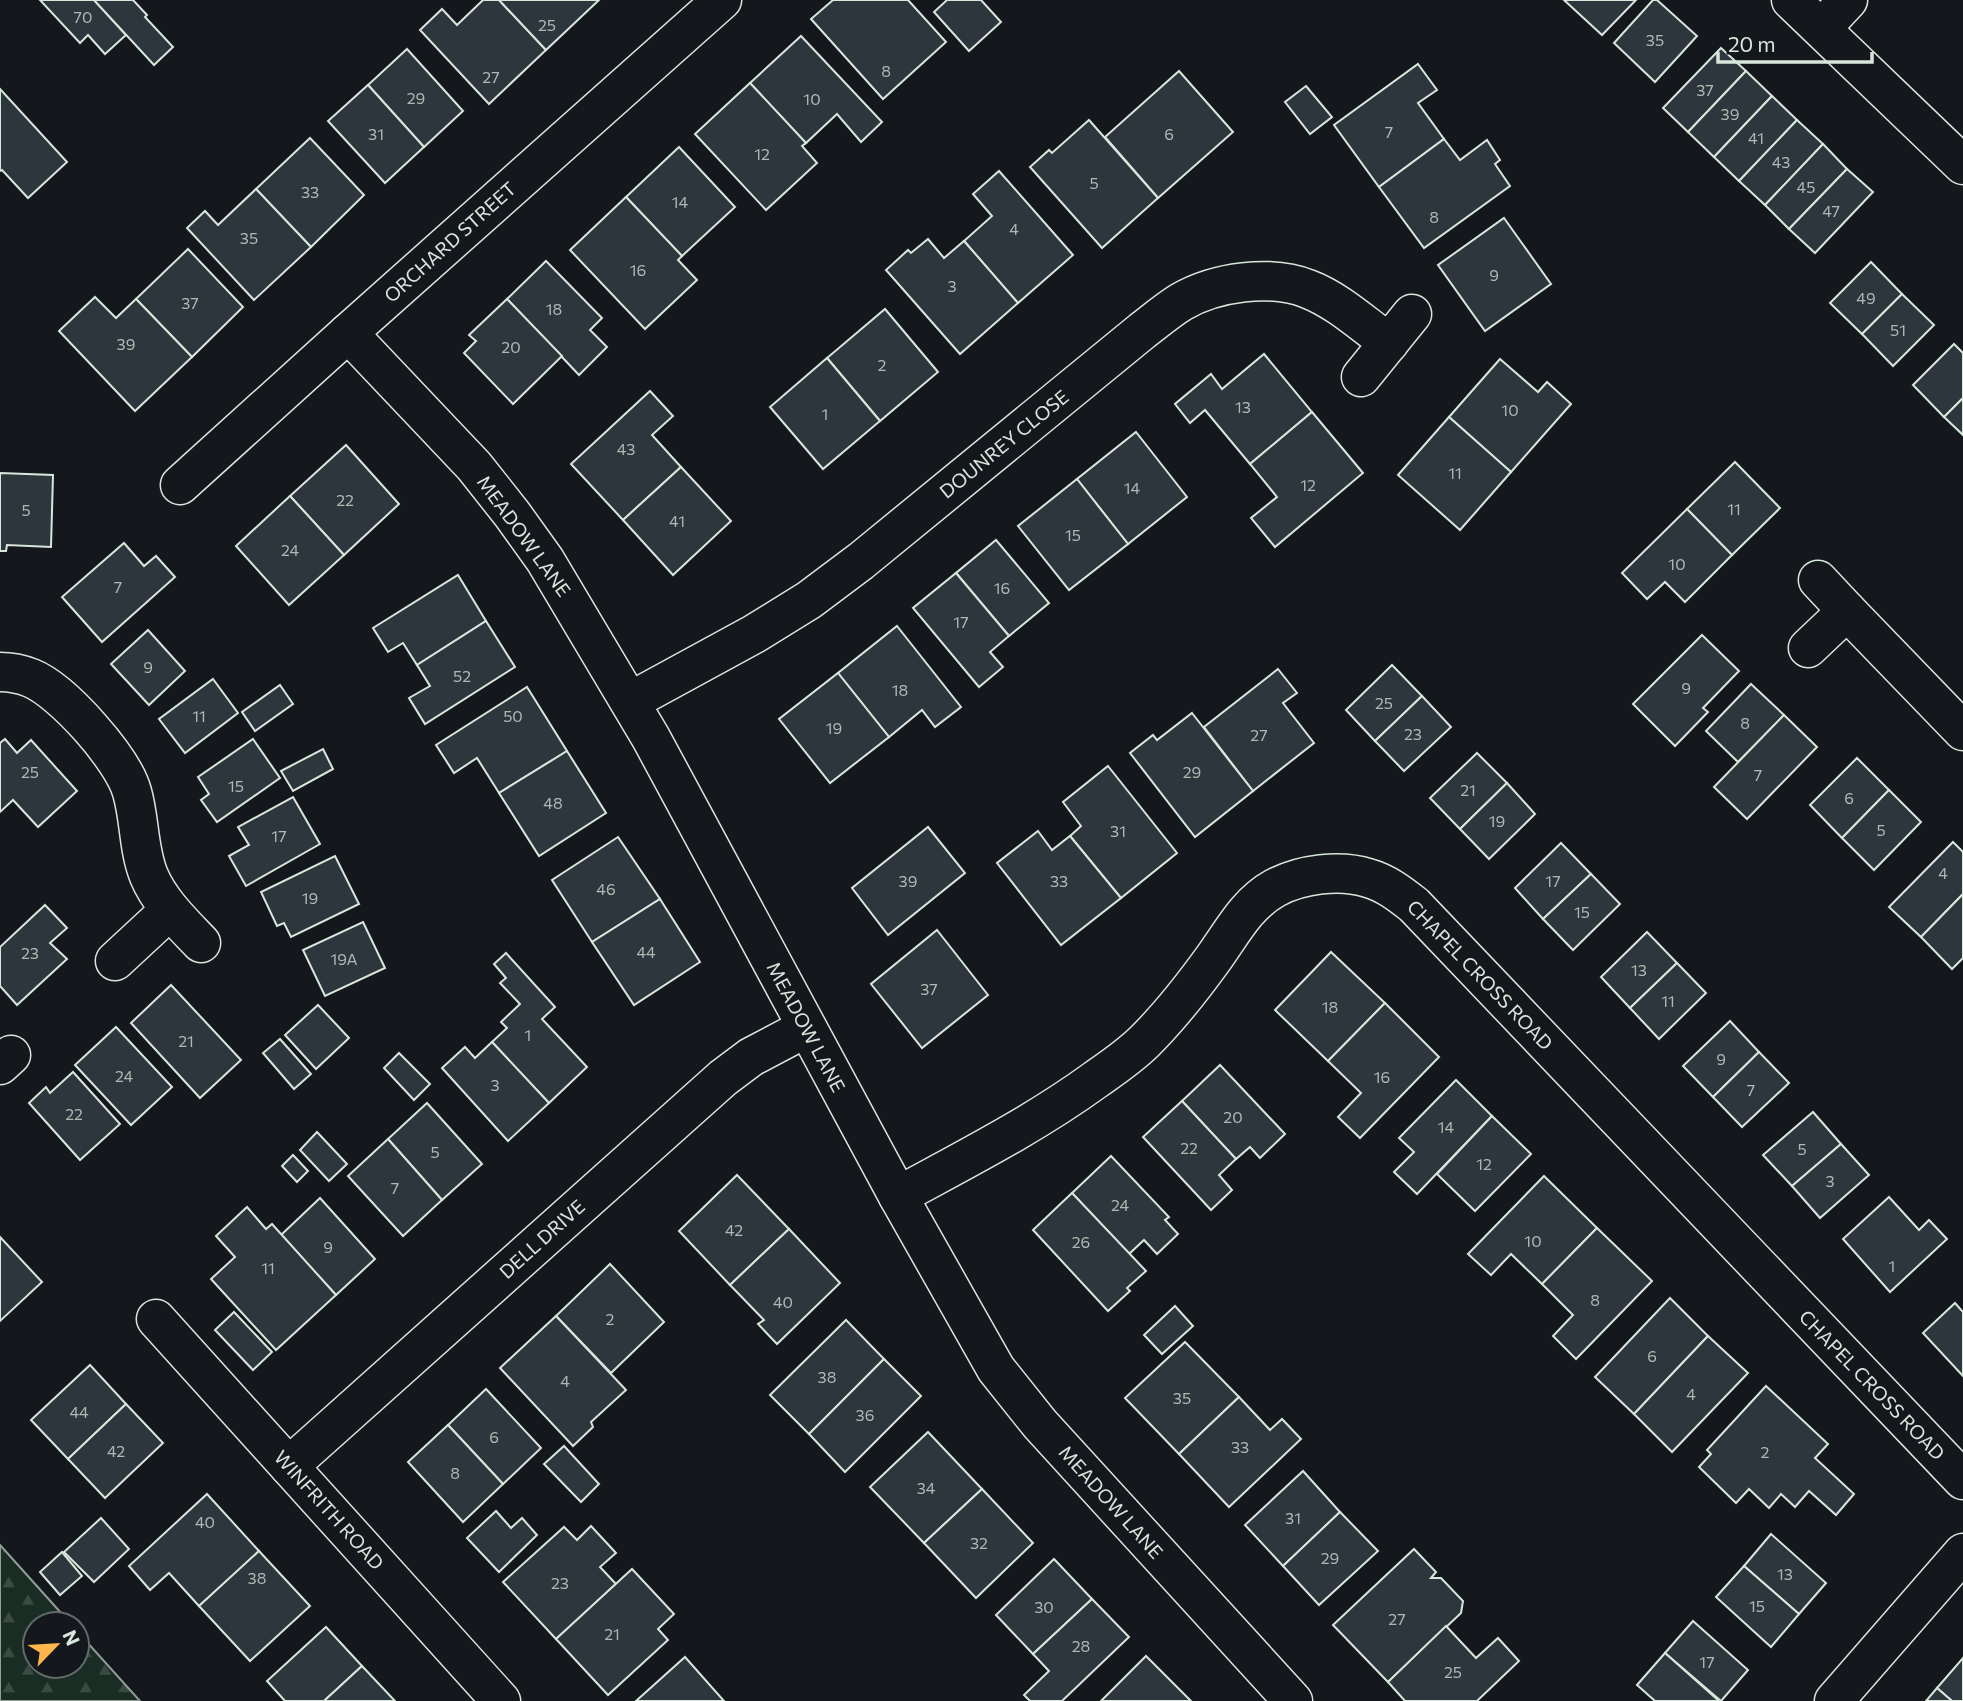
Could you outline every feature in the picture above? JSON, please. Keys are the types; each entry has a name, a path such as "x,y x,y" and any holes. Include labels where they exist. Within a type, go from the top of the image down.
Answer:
{"street":[{"name":"ORCHARD STREET","path":"180,485 722,0"},
{"path":"1791,0 1963,165"},
{"path":"1822,28 1847,0"},
{"name":"DOUNREY CLOSE","path":"631,701 754,634 809,600 861,561 1131,339 1182,301 1212,289 1245,282 1278,282 1307,289 1335,304 1400,328 1361,377"},
{"name":"MEADOW LANE","path":"348,333 474,466 545,560 631,701 806,1028 996,1369 1017,1397 1293,1701"},
{"path":"1818,580 1963,731"},
{"path":"1808,648 1847,611"},
{"path":"0,671 32,678 48,688 106,746 121,767 132,790 148,872 154,886 170,910 201,943"},
{"name":"CHAPEL CROSS ROAD","path":"898,1196 1047,1113 1143,1043 1195,984 1237,921 1274,888 1320,875 1344,874 1369,878 1393,888 1414,905 1963,1480"},
{"path":"115,961 170,910"},
{"name":"DELL DRIVE","path":"289,1466 723,1077 751,1058 806,1028"},
{"name":"WINFRITH ROAD","path":"156,1319 502,1701"},
{"path":"1834,1701 1963,1553"}],"green space":[{"path":"0,1545 58,1610 21,1610 21,1680 91,1680 91,1647 140,1701 0,1701"}],"building":[{"path":"40,0 94,0 126,35 105,54 88,35 80,43"},
{"path":"94,0 133,0 173,47 154,65"},
{"path":"483,0 499,0 546,50 489,104 420,30 442,9 457,25"},
{"path":"499,0 599,0 546,50"},
{"path":"833,0 908,0 946,42 883,99 811,19"},
{"path":"947,0 981,0 1001,22 969,51 934,12"},
{"path":"1564,0 1636,0 1602,35"},
{"path":"1653,0 1657,0 1697,36 1655,82 1614,43"},
{"path":"801,36 882,122 861,142 837,114 806,143 750,83"},
{"path":"1721,48 1746,71 1688,132 1663,108"},
{"path":"407,49 463,111 424,147 368,85"},
{"path":"1418,64 1437,90 1418,103 1444,139 1379,187 1334,125"},
{"path":"1179,71 1233,132 1158,198 1105,137"},
{"path":"1746,71 1772,96 1714,157 1688,132"},
{"path":"750,83 806,143 802,146 817,163 766,210 695,134"},
{"path":"368,85 424,147 385,183 328,121"},
{"path":"1306,86 1332,117 1310,134 1285,102"},
{"path":"0,89 67,162 28,198 2,170 0,171"},
{"path":"1772,96 1797,120 1739,181 1714,157"},
{"path":"1089,120 1158,198 1102,248 1030,167 1049,150 1052,153"},
{"path":"1797,120 1823,144 1765,205 1739,181"},
{"path":"310,138 364,195 311,247 256,189"},
{"path":"1444,139 1460,160 1487,140 1500,160 1495,164 1510,186 1424,248 1379,187"},
{"path":"1823,144 1847,169 1789,229 1765,205"},
{"path":"679,147 735,207 682,256 626,197"},
{"path":"1847,169 1873,192 1815,253 1789,229"},
{"path":"999,171 1073,255 1018,303 964,241 992,216 973,194"},
{"path":"256,189 311,247 254,300 187,228 205,211 218,225"},
{"path":"626,197 682,256 678,260 697,280 645,329 570,250"},
{"path":"1504,218 1551,284 1485,331 1438,265"},
{"path":"928,239 944,258 964,241 1018,303 960,354 886,270 908,250 911,253"},
{"path":"188,249 243,307 192,357 136,299"},
{"path":"546,261 602,318 590,330 607,347 579,375 507,299"},
{"path":"1871,262 1902,294 1862,334 1830,303"},
{"path":"1902,294 1934,325 1893,366 1862,334"},
{"path":"95,297 116,318 136,299 192,357 135,411 59,331"},
{"path":"507,299 562,356 513,404 464,353 476,341 469,335"},
{"path":"885,309 938,372 880,421 827,358"},
{"path":"1954,344 1963,353 1963,398 1944,417 1913,385"},
{"path":"1264,354 1312,412 1250,464 1205,410 1190,423 1175,404 1211,374 1222,389"},
{"path":"827,358 880,421 823,469 770,407"},
{"path":"1500,359 1538,392 1547,382 1571,404 1511,472 1449,417"},
{"path":"650,391 673,416 652,435 681,467 623,520 571,464"},
{"path":"1963,398 1963,435 1944,417"},
{"path":"1312,412 1363,473 1275,547 1251,518 1277,497 1250,464"},
{"path":"1449,417 1511,472 1460,530 1398,475"},
{"path":"1136,432 1187,497 1128,544 1077,479"},
{"path":"346,445 399,504 344,555 290,496"},
{"path":"1735,462 1780,508 1732,555 1687,509"},
{"path":"681,467 731,521 673,575 623,520"},
{"path":"0,473 53,475 51,547 7,545 6,551 0,551"},
{"path":"1077,479 1128,544 1069,590 1018,526"},
{"path":"290,496 344,555 289,605 236,546"},
{"path":"1687,509 1732,555 1685,602 1665,582 1647,599 1622,573"},
{"path":"996,540 1049,603 1009,636 956,573"},
{"path":"124,543 144,566 156,556 175,577 102,642 62,597"},
{"path":"956,573 1009,636 990,652 1003,667 979,687 913,608"},
{"path":"458,575 486,621 417,665 403,643 388,652 373,628"},
{"path":"486,621 515,667 425,724 409,698 430,686 417,665"},
{"path":"897,626 961,707 935,727 922,710 889,737 838,673"},
{"path":"148,630 185,671 149,705 111,664"},
{"path":"1702,635 1739,671 1703,708 1708,712 1675,746 1633,704"},
{"path":"1392,665 1422,696 1375,741 1346,710"},
{"path":"1278,669 1297,693 1283,703 1314,743 1253,791 1204,727"},
{"path":"838,673 889,737 830,783 779,719"},
{"path":"213,679 238,713 185,753 159,719"},
{"path":"1751,684 1784,715 1738,762 1706,731"},
{"path":"280,685 293,704 255,731 242,712"},
{"path":"527,687 567,751 499,793 477,758 454,773 436,745"},
{"path":"1422,696 1451,727 1404,771 1375,741"},
{"path":"1192,713 1253,791 1195,837 1130,753 1153,735 1157,740"},
{"path":"1784,715 1817,747 1747,819 1714,787"},
{"path":"5,739 17,753 31,740 77,791 38,827 13,800 0,812 0,743"},
{"path":"253,739 280,778 217,822 201,800 209,794 198,777"},
{"path":"323,749 333,769 293,791 281,771"},
{"path":"567,751 606,813 539,856 499,793"},
{"path":"1477,753 1507,783 1460,829 1430,798"},
{"path":"1857,758 1889,790 1842,838 1810,805"},
{"path":"1108,766 1177,853 1121,898 1070,836 1081,826 1063,802"},
{"path":"1507,783 1535,814 1489,859 1460,829"},
{"path":"1889,790 1921,822 1874,870 1842,838"},
{"path":"293,797 320,844 246,886 229,856 249,845 238,827"},
{"path":"928,827 965,873 888,935 852,888"},
{"path":"1038,831 1052,850 1070,836 1121,898 1061,945 997,863"},
{"path":"618,837 660,899 592,942 552,880"},
{"path":"1953,842 1963,852 1963,894 1921,937 1889,907"},
{"path":"1561,843 1591,874 1543,919 1515,888"},
{"path":"335,856 359,904 291,937 284,923 277,926 261,892"},
{"path":"1591,874 1620,904 1573,950 1543,919"},
{"path":"1963,894 1963,958 1952,969 1921,937"},
{"path":"660,899 700,962 634,1005 592,942"},
{"path":"45,905 67,928 50,943 67,959 17,1005 0,986 0,947"},
{"path":"363,922 385,968 325,996 303,950"},
{"path":"937,930 988,995 922,1048 871,984"},
{"path":"1647,932 1677,963 1630,1008 1601,977"},
{"path":"1331,952 1385,1003 1328,1061 1275,1010"},
{"path":"506,953 555,1007 542,1019 587,1067 549,1103 492,1042 507,1028 501,1022 520,1004 500,983 506,978 494,964"},
{"path":"1677,963 1706,993 1659,1039 1630,1008"},
{"path":"171,985 241,1060 200,1098 131,1023"},
{"path":"1385,1003 1439,1057 1360,1138 1338,1117 1361,1093 1328,1061"},
{"path":"318,1005 349,1038 316,1069 285,1035"},
{"path":"1730,1021 1759,1052 1713,1097 1683,1066"},
{"path":"116,1027 172,1087 131,1125 75,1065"},
{"path":"280,1039 311,1074 294,1089 263,1053"},
{"path":"492,1042 549,1103 508,1141 442,1068 465,1047 475,1058"},
{"path":"1759,1052 1789,1083 1742,1127 1713,1097"},
{"path":"399,1053 430,1084 414,1100 384,1068"},
{"path":"1220,1065 1285,1134 1260,1158 1250,1147 1236,1159 1182,1101"},
{"path":"73,1072 120,1124 80,1160 29,1103 46,1087 50,1093"},
{"path":"1456,1080 1492,1116 1417,1194 1394,1172 1414,1152 1399,1138"},
{"path":"1182,1101 1236,1159 1219,1175 1232,1190 1211,1210 1143,1137"},
{"path":"427,1103 482,1164 442,1200 388,1139"},
{"path":"1813,1112 1841,1144 1792,1186 1763,1155"},
{"path":"1492,1116 1531,1154 1475,1211 1437,1174"},
{"path":"317,1132 347,1164 329,1181 300,1150"},
{"path":"388,1139 442,1200 403,1236 348,1176"},
{"path":"1841,1144 1869,1175 1820,1218 1792,1186"},
{"path":"293,1155 308,1171 297,1182 282,1166"},
{"path":"1111,1156 1169,1217 1165,1220 1178,1234 1157,1254 1144,1240 1129,1254 1072,1193"},
{"path":"737,1175 789,1229 730,1285 679,1231"},
{"path":"1544,1176 1597,1228 1542,1284 1511,1254 1491,1275 1468,1254"},
{"path":"1072,1193 1146,1271 1127,1288 1130,1291 1108,1311 1033,1230"},
{"path":"1889,1197 1919,1230 1929,1220 1947,1239 1890,1292 1843,1239"},
{"path":"320,1198 375,1259 336,1295 281,1235"},
{"path":"247,1207 266,1229 272,1224 336,1295 276,1350 211,1279 235,1257 216,1236"},
{"path":"1597,1228 1652,1281 1576,1359 1553,1336 1573,1315 1542,1284"},
{"path":"789,1229 840,1283 777,1344 758,1324 764,1320 730,1285"},
{"path":"0,1237 42,1282 0,1321"},
{"path":"610,1264 664,1322 611,1373 556,1316"},
{"path":"1670,1298 1708,1336 1634,1414 1595,1377"},
{"path":"1955,1303 1963,1312 1963,1376 1923,1333"},
{"path":"1175,1306 1193,1326 1162,1354 1144,1335"},
{"path":"234,1312 272,1352 253,1370 215,1330"},
{"path":"556,1316 626,1390 591,1422 593,1427 573,1446 500,1368"},
{"path":"846,1320 884,1359 809,1434 770,1395"},
{"path":"1708,1336 1748,1373 1672,1452 1634,1414"},
{"path":"1185,1342 1239,1397 1179,1454 1125,1398"},
{"path":"884,1359 921,1396 845,1472 809,1434"},
{"path":"90,1365 126,1404 68,1459 31,1420"},
{"path":"1766,1386 1828,1444 1815,1458 1854,1494 1836,1515 1809,1491 1795,1507 1781,1494 1769,1508 1749,1489 1736,1503 1699,1467 1711,1454 1707,1450"},
{"path":"486,1389 541,1448 503,1484 448,1425"},
{"path":"1239,1397 1270,1430 1282,1419 1301,1439 1229,1507 1179,1454"},
{"path":"126,1404 163,1443 105,1498 68,1459"},
{"path":"448,1425 503,1484 463,1522 408,1462"},
{"path":"928,1432 982,1489 924,1543 870,1487"},
{"path":"564,1446 599,1484 581,1502 544,1464"},
{"path":"1303,1471 1340,1512 1283,1566 1245,1525"},
{"path":"982,1489 1033,1543 976,1598 924,1543"},
{"path":"207,1494 259,1551 199,1606 169,1573 150,1590 129,1566"},
{"path":"496,1511 511,1528 522,1518 537,1535 499,1572 467,1538"},
{"path":"1340,1512 1378,1551 1319,1605 1283,1566"},
{"path":"101,1518 129,1549 94,1582 64,1552"},
{"path":"591,1526 616,1553 600,1567 616,1584 556,1639 503,1582 564,1527 577,1540"},
{"path":"1771,1534 1826,1583 1799,1614 1744,1566"},
{"path":"1414,1549 1436,1572 1431,1578 1441,1578 1463,1601 1461,1613 1388,1682 1333,1625"},
{"path":"259,1551 310,1606 250,1661 199,1606"},
{"path":"62,1552 82,1576 60,1595 40,1572"},
{"path":"1054,1559 1092,1599 1033,1654 996,1615"},
{"path":"1744,1566 1799,1614 1771,1647 1716,1597"},
{"path":"632,1569 674,1614 658,1629 668,1640 608,1695 556,1639"},
{"path":"1092,1599 1129,1637 1062,1701 1030,1701 1024,1695 1049,1671 1033,1654"},
{"path":"1693,1621 1748,1670 1721,1701 1665,1653"},
{"path":"1446,1626 1476,1658 1498,1638 1519,1661 1477,1701 1405,1701 1388,1682"},
{"path":"326,1627 362,1666 324,1701 285,1701 267,1681"},
{"path":"1665,1653 1719,1701 1655,1701 1637,1685"},
{"path":"1146,1656 1191,1701 1101,1701"},
{"path":"685,1657 724,1701 636,1701"},
{"path":"1963,1658 1963,1701 1952,1701 1937,1688"},
{"path":"362,1666 395,1701 324,1701"},
{"path":"1937,1688 1952,1701 1926,1701"}]}
